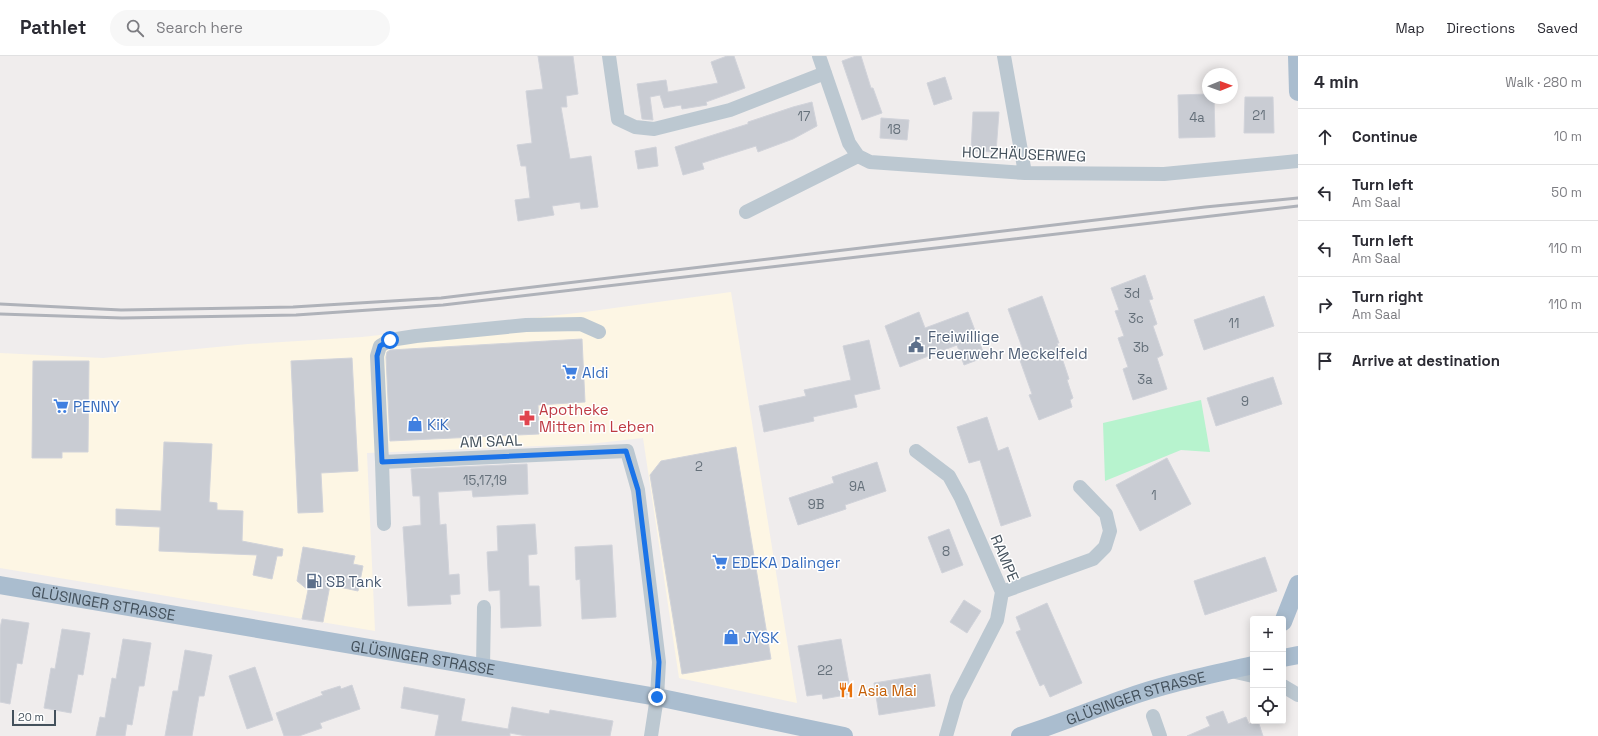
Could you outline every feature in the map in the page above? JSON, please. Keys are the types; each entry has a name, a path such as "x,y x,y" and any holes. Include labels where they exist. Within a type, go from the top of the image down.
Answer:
{"main road":[{"path":"1297,56 1298,92"},
{"path":"1285,616 1298,584"},
{"name":"GLÜSINGER STRASSE","path":"0,585 657,697 844,736"},
{"path":"1286,657 1298,655"},
{"name":"GLÜSINGER STRASSE","path":"1020,736 1055,725 1144,692 1174,683 1250,667"}],"street":[{"path":"609,56 618,119 635,127 641,128 654,129 730,110 825,73"},
{"path":"746,212 858,156 849,143 819,56"},
{"path":"1004,56 1025,173"},
{"name":"HOLZHÄUSERWEG","path":"858,156 870,162 1025,173 1164,174 1298,161"},
{"path":"384,524 377,356 380,346 390,340 465,330 526,325 581,324 599,332"},
{"name":"AM SAAL","path":"382,462 626,451 639,498 659,662 657,697 651,736"},
{"name":"RAMPE","path":"916,451 949,476 961,498 1002,592 997,620 957,698 946,736"},
{"path":"1002,592 1093,559 1105,547 1110,531 1106,514 1080,487"},
{"path":"483,667 484,606"},
{"path":"1286,688 1298,695"},
{"path":"1153,716 1160,736"}],"shaded area":[{"path":"731,292 797,703 679,678 643,438 589,444 367,453 375,631 0,568 0,353 103,358 248,344 362,337 585,312"}],"green space":[{"path":"1201,400 1210,452 1181,450 1105,481 1103,423"}],"building":[{"path":"538,56 573,56 578,94 566,96 567,107 561,107 570,159 591,156 598,207 581,209 580,202 552,206 554,215 518,221 515,200 530,198 526,166 521,166 517,145 532,143 526,91 543,89"},
{"path":"727,56 734,56 745,88 706,102 707,105 682,109 681,105 664,108 660,95 650,97 653,120 642,119 637,84 666,80 668,92 718,83 711,62"},
{"path":"856,56 861,56 871,88 873,88 882,113 862,120 842,61"},
{"path":"945,77 952,99 934,105 927,83"},
{"path":"1202,94 1202,104 1214,104 1215,137 1179,138 1178,95"},
{"path":"1245,97 1273,97 1274,133 1244,133"},
{"path":"812,102 817,126 793,139 758,152 756,146 702,163 704,169 683,175 675,147"},
{"path":"973,112 999,112 996,152 971,151"},
{"path":"881,118 909,120 907,140 880,138"},
{"path":"656,147 658,166 638,169 635,151"},
{"path":"1145,275 1153,299 1149,300 1157,324 1153,326 1163,355 1157,358 1167,389 1133,400 1123,369 1128,367 1118,338 1124,336 1115,311 1119,310 1111,288"},
{"path":"1042,296 1059,343 1057,343 1069,379 1067,380 1073,398 1070,400 1072,407 1039,420 1029,395 1032,394 1017,352 1023,350 1008,309"},
{"path":"1264,296 1274,326 1204,350 1194,320"},
{"path":"919,312 925,328 968,312 985,357 964,365 957,345 900,367 885,326"},
{"path":"582,339 585,402 538,405 539,434 390,441 386,357 387,352 390,350"},
{"path":"869,340 880,389 854,395 857,407 813,417 814,421 764,432 759,406 806,396 804,390 851,380 843,346"},
{"path":"352,358 358,471 321,473 323,512 298,513 291,361"},
{"name":"PENNY","path":"33,361 89,361 88,452 62,452 62,458 32,458"},
{"path":"1273,377 1282,404 1216,426 1207,398"},
{"path":"987,417 998,451 1008,447 1031,516 1001,526 980,460 969,463 957,427"},
{"path":"164,442 212,444 209,502 217,503 217,510 243,511 242,541 283,549 282,556 277,556 272,579 253,575 257,555 159,551 160,527 116,525 116,509 161,511"},
{"path":"736,447 771,659 682,674 650,475 661,461"},
{"path":"1167,458 1191,504 1140,531 1116,485"},
{"path":"877,462 886,491 845,505 846,509 798,525 789,498 834,483 832,477"},
{"path":"527,464 528,494 473,497 472,490 438,492 440,525 446,524 449,575 459,574 460,594 450,595 451,604 408,606 403,527 421,525 420,496 413,496 411,469"},
{"path":"535,524 537,554 528,555 529,586 539,586 541,626 501,628 500,590 489,591 487,552 498,551 497,526"},
{"path":"949,529 963,565 942,573 928,537"},
{"path":"612,545 616,617 582,619 580,579 576,580 575,547"},
{"path":"303,547 355,556 353,564 363,566 358,591 330,585 323,622 302,619 308,590 297,581"},
{"path":"1265,557 1277,591 1205,615 1194,581"},
{"path":"964,600 981,611 967,633 950,622"},
{"path":"1047,603 1082,683 1050,697 1044,684 1040,686 1016,632 1021,630 1016,617"},
{"path":"2,619 29,623 22,664 17,663 10,704 0,702 0,628"},
{"path":"62,629 90,633 83,675 78,674 71,713 44,708 51,668 55,669"},
{"path":"123,639 151,643 144,686 139,686 132,725 127,724 125,736 96,736 100,717 105,718 112,678 116,679"},
{"path":"841,639 851,694 823,699 822,694 807,696 798,646"},
{"path":"185,650 212,655 204,696 199,696 192,736 165,736 173,691 178,691"},
{"path":"255,667 273,720 247,729 229,676"},
{"path":"930,674 935,706 879,715 874,683"},
{"path":"352,685 360,709 320,723 322,728 299,736 284,736 276,713 323,695 321,692 340,686 341,689"},
{"path":"404,687 465,699 461,721 508,729 512,707 549,714 550,710 613,721 610,736 526,736 510,733 510,736 435,736 439,715 401,708"},
{"path":"1223,711 1228,724 1246,717 1249,724 1259,724 1263,736 1187,736 1210,726 1206,717"}],"railway":[{"path":"0,304 121,310 293,307 441,298 1205,207 1298,198"},
{"path":"0,314 122,318 296,315 443,305 1298,206"}],"place":[{"name":"Freiwillige Feuerwehr Meckelfeld","path":"916,345"},
{"name":"Aldi","path":"570,372"},
{"name":"PENNY","path":"61,406"},
{"name":"Apotheke Mitten im Leben","path":"527,418"},
{"name":"KiK","path":"415,424"},
{"name":"EDEKA Dalinger","path":"720,562"},
{"name":"SB Tank","path":"314,581"},
{"name":"JYSK","path":"731,637"},
{"name":"Asia Mai","path":"846,690"}],"route":[{"path":"390,340 380,346 377,356 382,462 626,451 638,490 659,662 657,697"}]}
